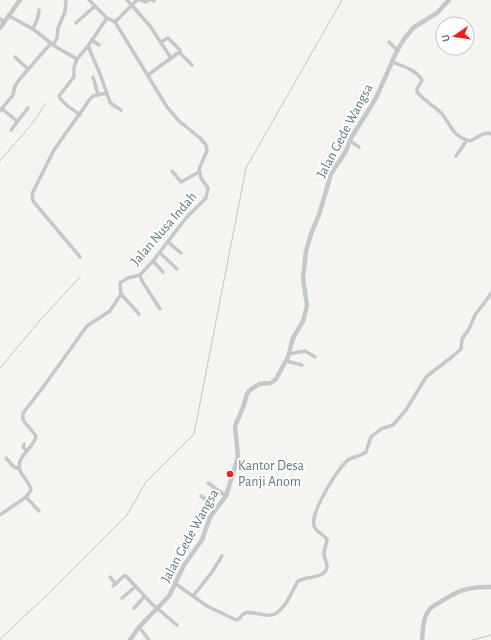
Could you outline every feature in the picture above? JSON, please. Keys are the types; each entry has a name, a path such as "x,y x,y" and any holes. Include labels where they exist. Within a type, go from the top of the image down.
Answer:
{"street":[{"path":"0,28 2,20 9,16 20,0"},
{"path":"17,121 1,110 13,95 16,83 57,38 58,28 65,12 66,0"},
{"name":"Jalan Nusa Indah","path":"20,470 20,462 35,441 36,436 23,420 22,415 24,410 41,390 87,326 108,314 121,294 120,283 140,275 153,261 186,218 206,198 208,188 199,172 200,165 207,151 206,145 173,114 115,22 108,18 89,0"},
{"path":"127,0 171,58"},
{"path":"115,22 139,0 144,2 152,0"},
{"name":"Jalan Gede Wangsa","path":"130,640 139,627 169,596 184,565 200,542 210,517 226,496 238,456 235,426 244,405 246,394 259,384 268,384 274,381 286,361 293,338 301,326 306,313 307,303 303,278 308,244 319,215 329,180 376,98 397,50 411,29 437,13 449,0"},
{"path":"76,23 95,6"},
{"path":"33,29 39,10"},
{"path":"9,16 33,29 52,44 77,59"},
{"path":"80,114 68,106 59,97 74,77 74,67 77,59 108,18"},
{"path":"160,42 168,38 192,65"},
{"path":"92,40 99,46"},
{"path":"389,42 397,50"},
{"path":"88,46 112,104 121,110"},
{"path":"148,75 180,53"},
{"path":"15,57 28,69"},
{"path":"392,62 409,69 420,77 422,80 417,92 442,115 453,131 467,140 473,141 483,134 491,134"},
{"path":"92,77 98,94"},
{"path":"80,257 37,206 32,194 54,150 90,99 98,94 107,93"},
{"path":"11,130 28,108"},
{"path":"456,156 467,140"},
{"path":"350,141 359,147"},
{"path":"172,171 181,182 199,172"},
{"path":"168,242 181,253"},
{"path":"160,253 177,270"},
{"path":"153,261 163,272"},
{"path":"140,275 160,309"},
{"path":"176,584 217,612 236,620 246,612 264,616 274,614 280,610 298,581 303,578 320,576 325,572 327,568 324,553 327,538 316,530 313,519 316,510 334,478 348,460 366,452 370,440 375,433 394,424 406,410 426,377 461,349 462,339 469,329 475,315 491,293"},
{"path":"121,294 139,314"},
{"path":"289,354 305,351 314,357"},
{"path":"286,361 302,365"},
{"path":"24,444 23,447 27,451"},
{"path":"0,514 10,509 26,497 30,492 31,487 20,470 6,458"},
{"path":"208,482 226,496"},
{"path":"201,496 217,508"},
{"path":"26,497 38,511"},
{"path":"193,596 211,574 222,556"},
{"path":"110,577 114,585 126,576 158,609 177,625"},
{"path":"122,598 136,586"},
{"path":"422,640 428,609 458,591 491,586"},
{"path":"134,608 145,596"},
{"path":"139,627 149,640"}],"waterway":[{"path":"0,639 46,596 127,515 146,482 194,434 246,168 342,0"},
{"path":"0,161 30,126 45,104"},
{"path":"0,368 42,318 80,277"},
{"path":"472,640 491,635"}],"place":[{"name":"Kantor Desa Panji Anom","path":"230,474"}]}
